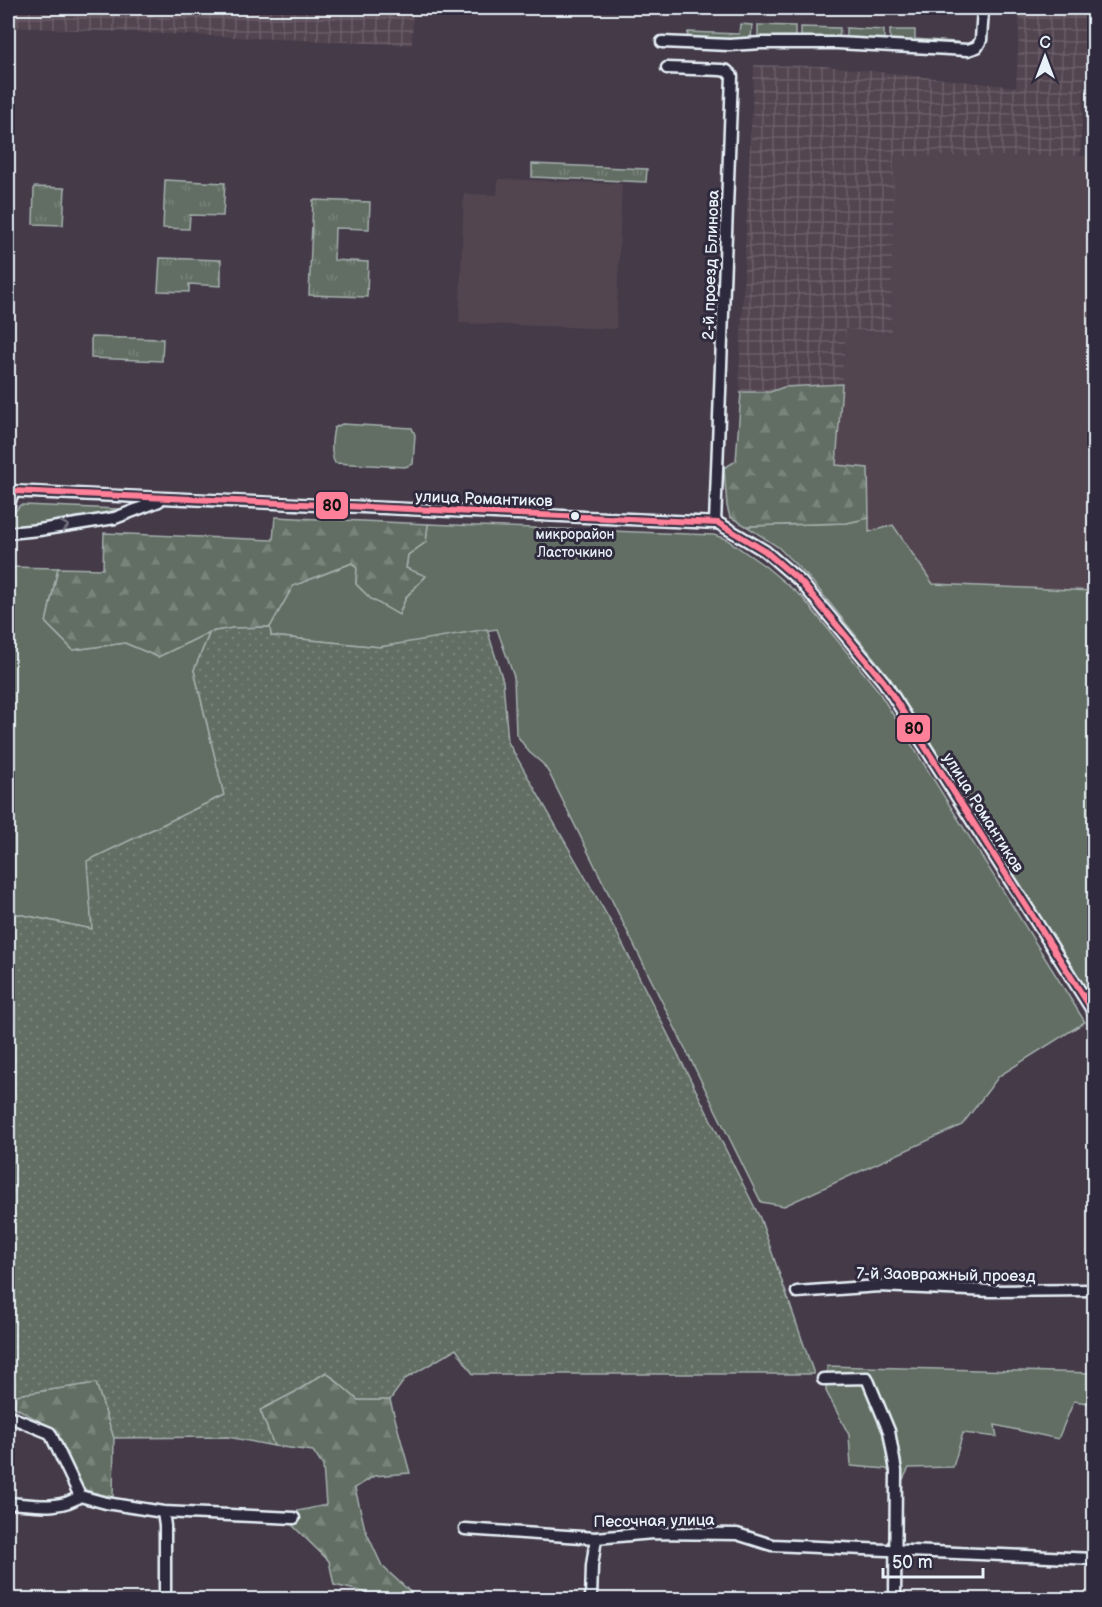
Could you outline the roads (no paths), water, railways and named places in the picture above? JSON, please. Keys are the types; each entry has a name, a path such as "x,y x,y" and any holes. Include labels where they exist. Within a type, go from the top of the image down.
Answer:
{"street":[{"path":"662,42 729,45 837,44 968,50 977,47 981,40 983,8"},
{"name":"2-й проезд Блинова","path":"667,68 721,70 727,71 732,76 715,523"},
{"path":"8,508 10,491"},
{"name":"улица Романтиков","path":"10,491 715,523 744,537 785,566 884,682 1095,1013"},
{"name":"улица Романтиков","path":"8,534 115,518 165,498"},
{"name":"7-й Заовражный проезд","path":"797,1292 879,1286 991,1291 1095,1290"},
{"path":"823,1379 867,1378 889,1431 896,1472 895,1599"},
{"path":"8,1416 50,1433 80,1496 106,1503 163,1512 294,1518"},
{"path":"8,1503 55,1505 72,1502 80,1496"},
{"path":"163,1512 165,1599"},
{"name":"Песочная улица","path":"465,1529 596,1538 653,1533 737,1534 772,1545 1095,1559"},
{"path":"591,1599 596,1538"}],"place":[{"name":"микрорайон Ласточкино","path":"575,516"}]}
